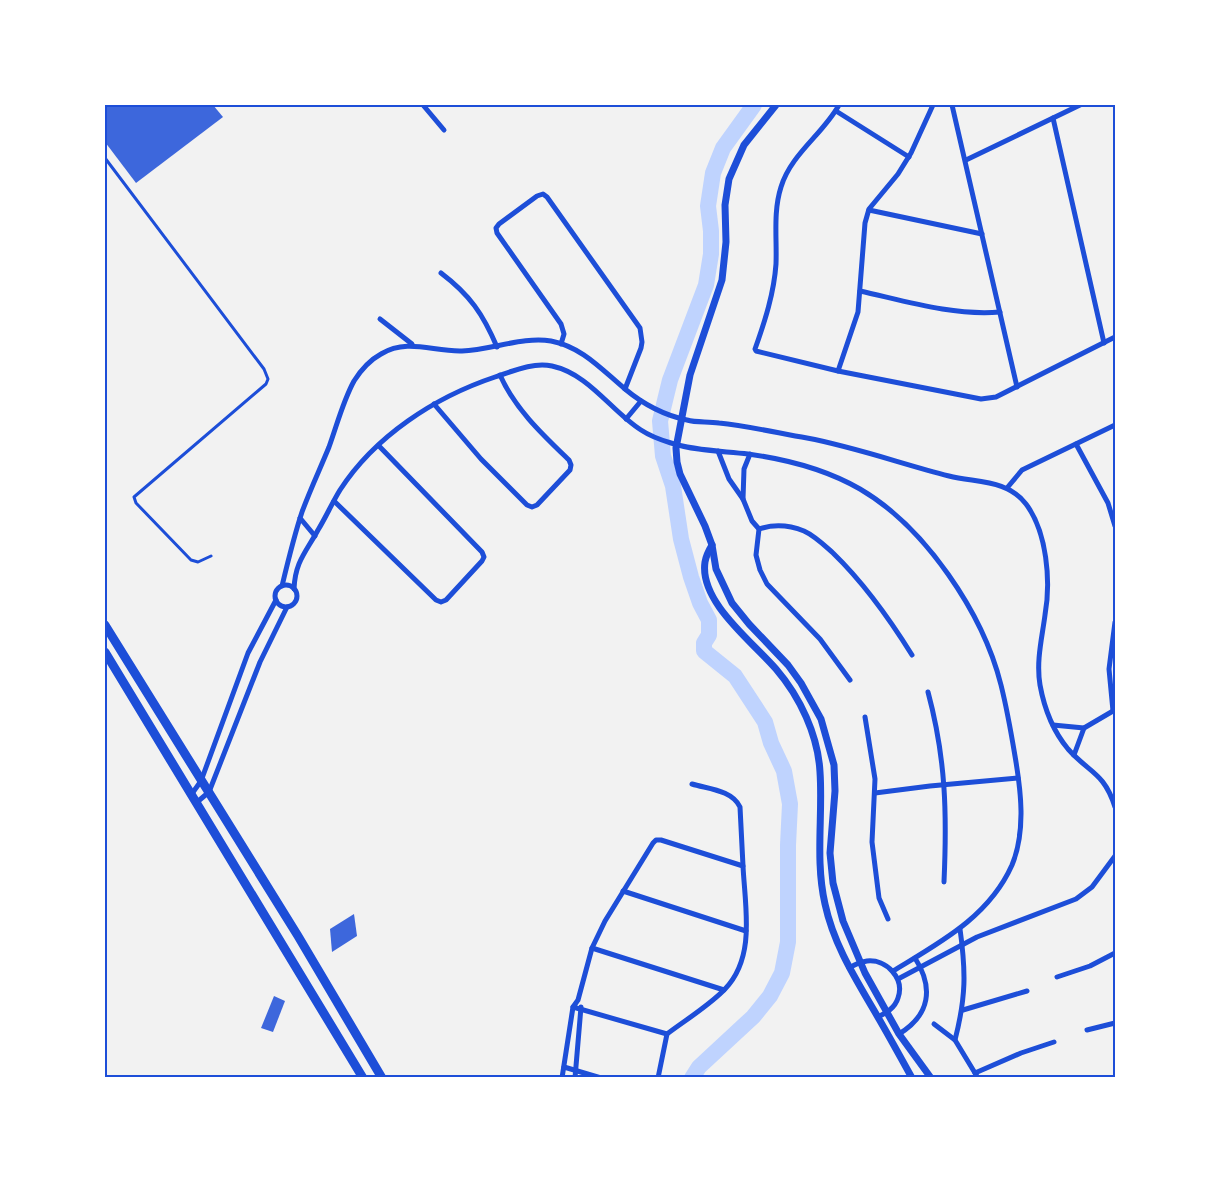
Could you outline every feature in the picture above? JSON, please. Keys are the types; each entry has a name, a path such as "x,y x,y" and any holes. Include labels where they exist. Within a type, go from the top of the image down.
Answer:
{"main road":[{"path":"105,625 382,1078"},
{"path":"105,651 363,1078"}],"street":[{"path":"423,105 444,130"},
{"path":"776,105 750,135 731,173 725,205 726,243 722,280 690,375 676,448 680,474 694,500 712,545 716,569 732,603 795,675 816,708 825,730 834,765 835,791 830,839 833,882 843,921 860,963 899,1034 930,1078"},
{"path":"838,371 858,312 865,223 869,210 909,157 933,105"},
{"path":"952,105 1017,387"},
{"path":"966,160 1080,105"},
{"path":"909,157 838,108 824,128 796,157 781,186 777,206 776,266 768,311 755,349 758,353 972,399 996,397 1115,337"},
{"path":"1053,118 1104,343"},
{"path":"561,344 564,334 561,324 496,228 537,196 543,194 640,328 641,348 625,389"},
{"path":"869,210 982,234"},
{"path":"441,273 476,304 496,347"},
{"path":"860,291 954,311 981,314 1000,312"},
{"path":"381,319 414,345"},
{"path":"194,799 246,659 276,600 276,593 282,586 300,518 353,382 368,363 377,356 399,346 414,345 460,351 537,339 561,344 581,352 654,410 697,422 718,422 811,439 949,476 985,481 1007,488 1026,503 1045,554 1048,588 1039,669 1040,685 1053,725 1060,738 1074,755 1105,783 1115,807"},
{"path":"194,799 208,792 260,662 287,607 296,601 294,589 299,561 352,474 379,446 411,419 472,384 524,367 540,365 561,369 582,381 626,419 649,434 673,444 750,454 802,466 843,480 878,500 913,531 949,576 973,616 1001,684 1018,778 1021,822 1017,852 996,894 960,929 893,971"},
{"path":"434,404 481,459 526,505 532,507 537,505 570,470 571,465 569,460 522,412 500,375"},
{"path":"626,419 641,401"},
{"path":"1007,488 1022,470 1115,425"},
{"path":"1076,444 1108,503 1115,526"},
{"path":"334,501 436,600 441,602 446,600 482,561 484,556 482,552 379,446"},
{"path":"718,451 729,479 752,521 759,529 756,555 767,584 820,639 850,680"},
{"path":"742,499 744,469 750,454"},
{"path":"300,518 315,536"},
{"path":"759,529 770,525 790,527 804,531 819,541 870,593 912,655"},
{"path":"712,545 706,556 705,574 714,596 732,624 766,658 787,684 799,702 813,737 820,770 818,844 821,882 831,926 849,968 912,1078"},
{"path":"282,586 291,586 294,589"},
{"path":"276,600 280,606 287,607"},
{"path":"1053,725 1084,728 1114,711 1109,669 1115,622"},
{"path":"928,692 937,727 945,786 947,835 944,882"},
{"path":"865,717 873,761 875,793 872,842 879,898 888,919"},
{"path":"1074,755 1084,728"},
{"path":"875,793 1018,778"},
{"path":"658,1078 667,1034 724,990 736,975 743,959 746,931 740,807 736,799 726,794 692,784"},
{"path":"562,1078 573,1007 578,1000 592,948 604,921 656,840 743,866"},
{"path":"898,979 977,937 1076,899 1096,881 1115,856"},
{"path":"623,891 746,931"},
{"path":"955,1040 963,1010 965,989 960,929"},
{"path":"592,948 724,990"},
{"path":"1057,977 1090,966 1115,953"},
{"path":"899,1034 911,1026 924,1007 927,995 926,985 915,958"},
{"path":"849,968 860,963 876,961 893,971 898,979 900,989 898,998 888,1012 878,1017"},
{"path":"963,1010 1028,991"},
{"path":"575,1078 582,1009 578,1000"},
{"path":"573,1007 667,1034"},
{"path":"1087,1030 1115,1023"},
{"path":"934,1024 955,1040 977,1075 1022,1053 1054,1042"},
{"path":"564,1068 601,1078"}],"lane":[{"path":"105,158 264,369 268,379 266,384 134,498 136,503 191,560 198,562 211,556"}],"building":[{"path":"105,105 213,105 223,117 136,183 105,142"},
{"path":"354,914 357,936 332,952 330,929"},
{"path":"274,996 285,1001 273,1032 261,1028"}],"waterway":[{"path":"692,1078 699,1067 753,1017 770,996 782,973 788,942 790,804 784,771 771,743 765,722 735,676 704,651 704,643 709,635 709,620 691,577 681,539 673,486 663,456 660,421 670,380 706,285 711,254 708,206 713,173 723,148 754,105"}]}
